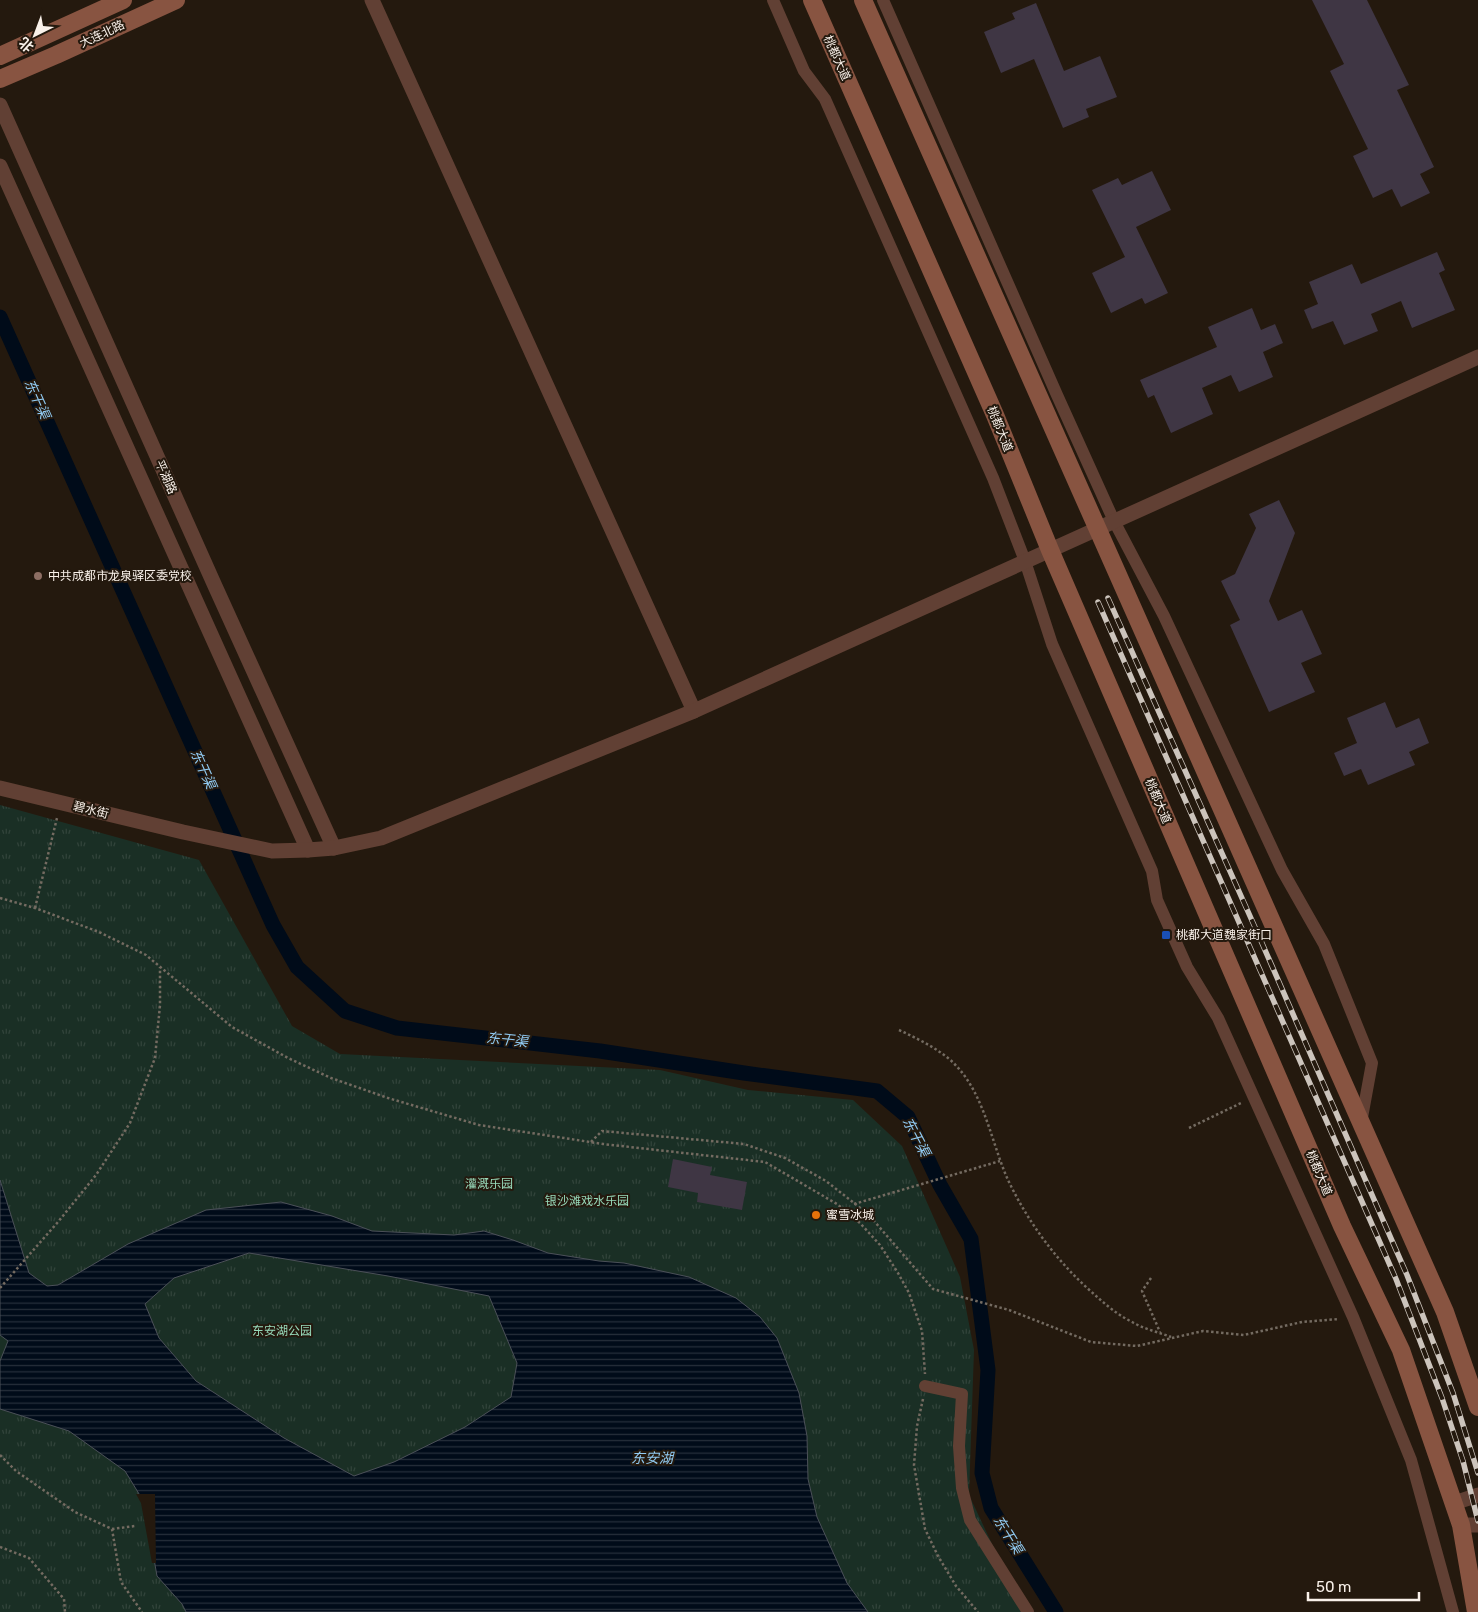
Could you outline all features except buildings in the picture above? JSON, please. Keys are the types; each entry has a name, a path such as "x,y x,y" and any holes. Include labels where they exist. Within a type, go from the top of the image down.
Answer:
{"main road":[{"name":"大连北路","path":"0,56 123,0"},
{"name":"大连北路","path":"0,79 176,0"},
{"name":"桃都大道","path":"812,0 995,415 1050,550 1342,1226 1401,1350 1454,1503 1469,1525 1476,1612"},
{"path":"862,0 1445,1312 1478,1407"}],"street":[{"path":"372,0 694,710"},
{"path":"773,0 804,71 825,99 993,478 1025,561 1052,644 1152,871 1157,900 1187,967 1218,1018 1353,1318 1411,1460 1453,1612"},
{"path":"883,0 1056,395 1114,521 1164,616 1278,862 1324,944 1372,1063 1361,1123"},
{"name":"平湖路","path":"0,105 334,848"},
{"name":"平湖路","path":"0,166 308,850"},
{"name":"碧水街","path":"0,788 182,832 272,851 334,848 381,838 694,710 1478,357"},
{"path":"925,1386 962,1394 958,1446 962,1488 970,1520 1028,1612"},
{"path":"1454,1503 1478,1495"}],"path":[{"path":"35,908 61,803"},
{"path":"0,898 35,908 99,932 146,955 232,1027 288,1058 331,1078 388,1098 479,1125 591,1142 765,1162 837,1204 860,1223 880,1245 909,1293 922,1331 926,1371 914,1465 926,1529 938,1556 956,1586 978,1612"},
{"path":"0,1288 96,1175 130,1123 154,1058 160,1005 160,967"},
{"path":"899,1030 932,1047 949,1059 966,1078 981,1108 1000,1161 1023,1209 1063,1264 1109,1307 1132,1322 1172,1338"},
{"path":"1189,1128 1254,1096"},
{"path":"591,1142 602,1131 744,1144 785,1158 826,1181 868,1214 933,1289 1009,1310 1091,1342 1136,1346 1203,1331 1244,1335 1302,1322 1353,1318"},
{"path":"854,1204 1000,1161"},
{"path":"1151,1278 1142,1291 1160,1333"},
{"path":"0,1455 16,1472 76,1512 112,1529 135,1526"},
{"path":"112,1529 120,1582 142,1612"},
{"path":"0,1546 29,1558 64,1599 65,1612"}],"green space":[{"name":"东安湖公园","path":"0,805 199,860 292,1026 340,1054 660,1070 748,1090 853,1100 902,1146 960,1277 974,1350 969,1495 1024,1612 0,1612"}],"water":[{"name":"东安湖","path":"0,1180 29,1273 47,1286 58,1285 128,1244 206,1210 281,1202 332,1216 372,1231 454,1235 484,1231 548,1253 624,1263 689,1277 736,1298 760,1317 777,1338 799,1393 807,1436 808,1479 817,1517 847,1583 868,1612 186,1612 182,1604 157,1576 144,1502 125,1471 69,1431 0,1409 0,1361 8,1341 0,1335","holes":["249,1253 388,1276 489,1296 517,1363 511,1397 465,1427 394,1462 354,1476 284,1438 196,1381 159,1338 145,1304 174,1278"]}],"pier":[{"path":"136,1494 155,1494 156,1563 152,1563 141,1503"}],"waterway":[{"name":"东干渠","path":"0,317 273,925 297,967 345,1011 397,1028 600,1051 877,1091 908,1117 940,1185 971,1239 988,1370 982,1473 991,1508 1056,1612"}],"railway":[{"path":"1108,598 1407,1275 1453,1393 1478,1473"},
{"path":"1098,602 1396,1279 1442,1398 1463,1461 1478,1521"}],"place":[{"name":"中共成都市龙泉驿区委党校","path":"38,576"},
{"name":"桃都大道魏家街口","path":"1166,935"},
{"name":"蜜雪冰城","path":"816,1215"}],"park label":[{"name":"灌溉乐园","path":"489,1184"},
{"name":"银沙滩戏水乐园","path":"587,1201"}]}
